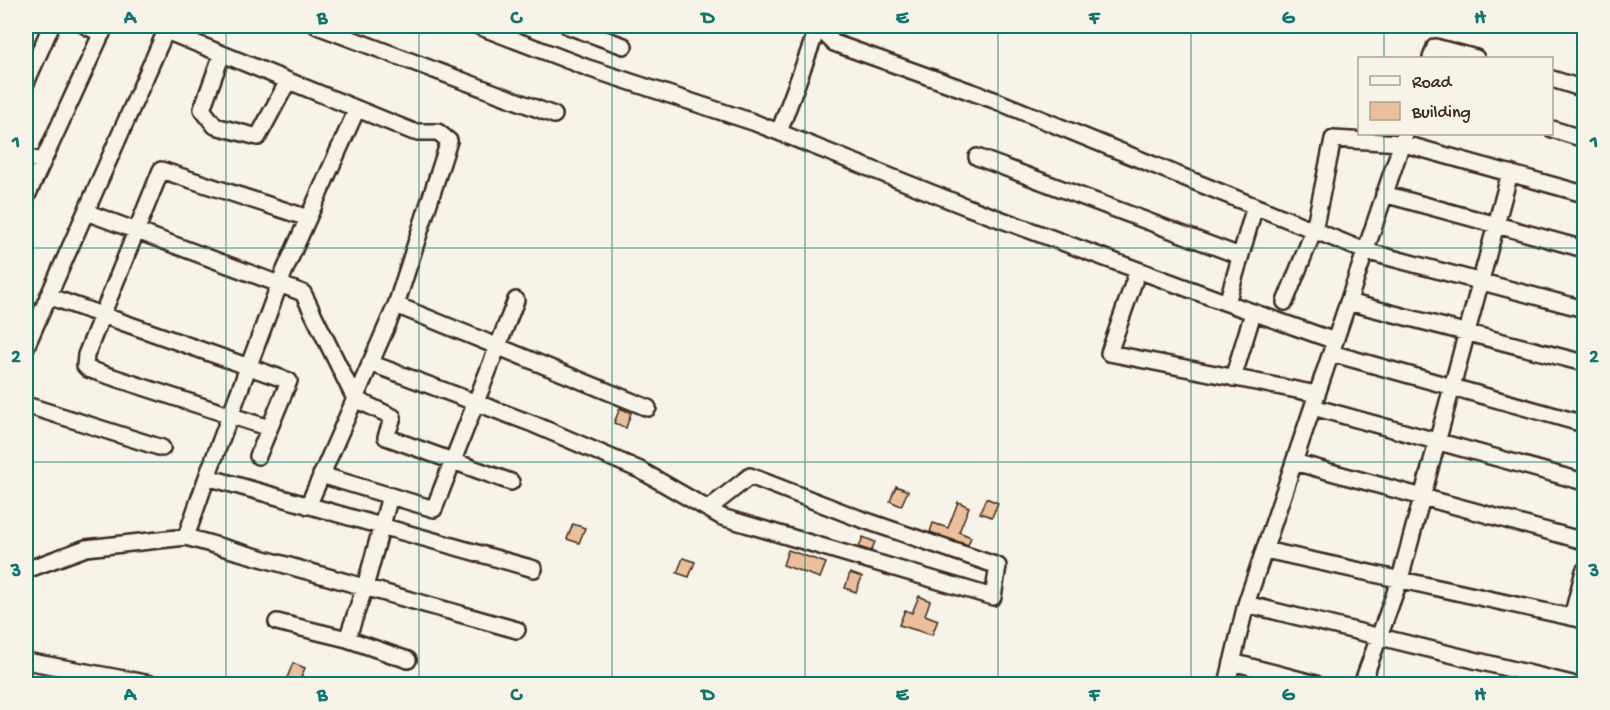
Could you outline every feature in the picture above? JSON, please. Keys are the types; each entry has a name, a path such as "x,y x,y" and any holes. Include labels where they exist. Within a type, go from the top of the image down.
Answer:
{"street":[{"path":"26,84 51,26"},
{"path":"26,198 104,30 86,26"},
{"path":"316,26 554,115"},
{"path":"478,26 588,68 779,132 1253,313 1333,347 1452,387 1584,424"},
{"path":"568,26 624,46"},
{"path":"779,132 818,27 834,43 994,100 1365,251 1584,309"},
{"path":"26,347 167,28 222,54 414,132 438,132 448,141 396,304 308,506"},
{"path":"1431,57 1436,47 1472,57"},
{"path":"222,54 202,109 215,126 258,138 288,81"},
{"path":"1553,80 1584,88"},
{"path":"186,537 280,282 357,109"},
{"path":"1553,130 1584,139"},
{"path":"1227,684 1246,604 1403,138"},
{"path":"1285,302 1314,230 1333,139 1403,138 1510,173 1584,194"},
{"path":"26,157 42,161"},
{"path":"976,157 1240,256"},
{"path":"269,428 88,369 85,366 86,355 161,170 308,219"},
{"path":"1362,684 1400,579 1510,173"},
{"path":"1384,194 1584,249"},
{"path":"1227,303 1255,206"},
{"path":"86,212 280,282 303,293 355,399 393,417 386,437 511,482"},
{"path":"1138,270 1109,353 1233,378 1315,400 1437,441 1584,482"},
{"path":"48,296 288,381 258,456"},
{"path":"321,475 434,508 516,300"},
{"path":"1348,302 1584,363"},
{"path":"396,304 648,408"},
{"path":"1233,378 1253,313"},
{"path":"370,363 533,424 640,470 708,509 722,517 993,597 999,566 858,518 750,476 708,509"},
{"path":"26,405 162,448"},
{"path":"1294,462 1584,541"},
{"path":"207,477 534,568"},
{"path":"347,639 365,587 390,496"},
{"path":"26,570 86,548 186,537 517,630"},
{"path":"1265,550 1578,619 1584,571"},
{"path":"1246,604 1572,684"},
{"path":"277,622 347,639 408,660"},
{"path":"26,661 151,684"},
{"path":"1232,662 1316,684"}],"building":[{"path":"620,408 631,413 626,428 614,423"},
{"path":"896,486 908,491 901,506 890,501"},
{"path":"986,498 998,503 992,517 980,513"},
{"path":"958,502 969,507 959,532 971,537 968,545 930,532 933,523 948,528"},
{"path":"573,524 585,528 579,543 567,539"},
{"path":"863,537 875,542 871,551 859,547"},
{"path":"788,550 826,563 820,578 783,565"},
{"path":"683,558 695,562 689,577 677,573"},
{"path":"850,573 862,577 856,592 845,588"},
{"path":"919,596 930,601 925,615 938,620 932,635 899,625 905,610 912,613"},
{"path":"293,663 305,668 299,682 287,678"}]}
